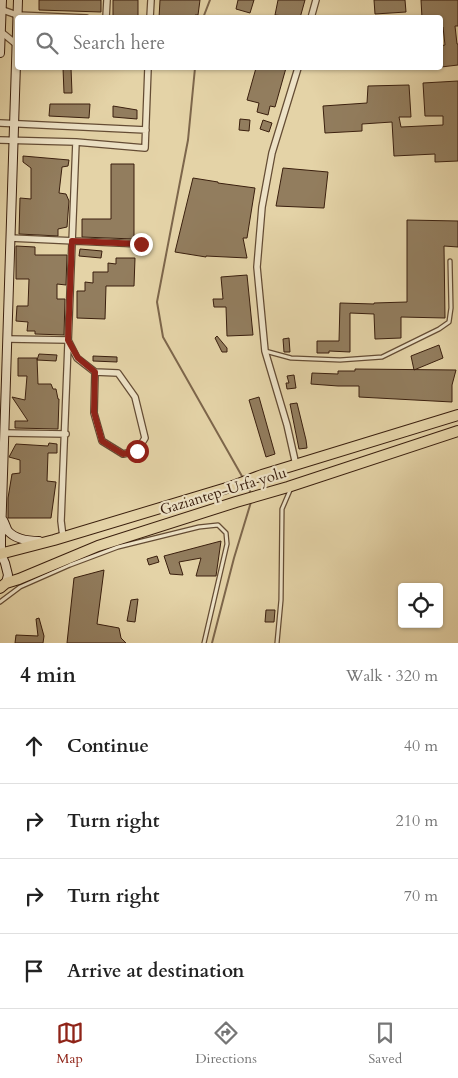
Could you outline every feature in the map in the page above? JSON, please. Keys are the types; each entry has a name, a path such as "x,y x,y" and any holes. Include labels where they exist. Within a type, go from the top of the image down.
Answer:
{"highway":[{"name":"Gaziantep-Urfa yolu","path":"1,554 230,486 458,415"},
{"name":"Gaziantep-Urfa yolu","path":"3,586 98,546 458,431"}],"main road":[{"path":"0,53 2,0"},
{"path":"17,15 18,0"},
{"path":"3,586 8,575 1,554 15,70"},
{"path":"2,518 9,532 17,538 29,541 58,538"}],"street":[{"path":"106,0 106,15"},
{"path":"150,15 151,0"},
{"path":"312,15 316,0"},
{"path":"1,9 17,15"},
{"path":"0,32 15,43"},
{"path":"0,140 76,142 145,148 148,70"},
{"path":"296,465 287,425 265,351 257,267 262,207 272,154 297,70"},
{"path":"0,124 146,130"},
{"path":"58,538 61,521 66,434 76,142"},
{"path":"10,238 141,244"},
{"path":"8,339 68,340"},
{"path":"68,340 78,358 95,372 118,373 135,397 145,438 137,451 123,454 102,441 94,412 95,372"},
{"path":"5,433 66,434"}],"lane":[{"path":"265,351 291,358 340,360 382,358 449,322 451,308 450,261"},
{"path":"277,643 281,600 282,509 293,485"},
{"path":"0,602 20,587 118,547 200,527 218,526 226,534 227,544 204,643"}],"building":[{"path":"39,0 101,0 101,12 39,10"},
{"path":"113,0 138,0 138,15 113,15"},
{"path":"160,0 200,0 198,15 159,15"},
{"path":"238,0 254,0 250,13 236,9"},
{"path":"278,0 305,0 301,15 275,15"},
{"path":"374,0 405,0 406,12 375,14"},
{"path":"421,0 458,0 458,26 455,26 458,44 458,65 443,67 443,45 445,45 443,15 422,15"},
{"path":"63,70 71,70 72,93 64,93"},
{"path":"255,70 285,70 275,107 270,106 268,115 257,112 259,103 247,100"},
{"path":"458,81 458,161 435,162 435,154 394,156 392,122 362,124 362,131 325,133 323,106 367,103 368,86 409,85 411,117 399,117 401,127 443,125 443,116 425,116 423,83"},
{"path":"50,104 90,104 89,118 49,116"},
{"path":"113,106 137,110 137,119 113,117"},
{"path":"240,119 250,120 249,131 239,130"},
{"path":"263,120 272,123 269,132 260,129"},
{"path":"23,156 69,160 68,166 62,167 59,193 66,194 69,201 67,227 58,229 58,236 19,234 20,198 31,199 31,168 23,162"},
{"path":"111,164 134,164 134,239 82,237 82,219 111,219"},
{"path":"283,168 328,172 324,208 276,206"},
{"path":"193,178 255,188 247,238 243,238 247,258 206,257 175,252"},
{"path":"407,220 458,221 458,247 444,246 445,318 401,317 401,338 375,339 374,314 350,313 350,352 329,351 329,353 317,353 317,341 339,341 340,303 374,304 407,302"},
{"path":"16,246 35,247 35,255 67,255 66,285 57,284 57,299 65,299 64,335 35,334 35,331 27,331 28,322 16,321 17,306 28,306 29,279 16,279"},
{"path":"80,249 102,251 101,258 79,256"},
{"path":"116,258 135,258 134,286 106,286 105,319 77,318 77,291 85,291 85,282 93,283 93,272 108,272 108,263 116,264"},
{"path":"247,275 253,335 227,336 226,307 214,307 213,299 223,299 221,277"},
{"path":"217,336 227,348 227,352 222,352 215,338"},
{"path":"289,338 290,352 284,352 283,339"},
{"path":"439,345 443,358 414,370 411,356"},
{"path":"39,354 57,355 56,361 37,360"},
{"path":"93,356 117,357 117,362 93,361"},
{"path":"18,358 37,358 38,384 51,384 53,389 56,389 59,399 58,429 15,428 15,421 28,421 12,397 25,400 27,376 18,376"},
{"path":"355,369 456,370 452,385 452,402 359,397 359,386 311,384 312,373 338,374 338,371 355,371"},
{"path":"294,375 296,388 287,389 286,383 289,383 287,376"},
{"path":"259,397 275,454 266,457 249,400"},
{"path":"297,403 307,448 299,449 290,404"},
{"path":"49,443 57,444 57,453 48,453 47,481 56,482 51,518 8,518 8,498 12,474 20,473 20,460 9,457 16,444 48,446"},
{"path":"221,541 216,576 196,576 201,558 179,562 183,575 170,574 164,556"},
{"path":"157,556 159,562 149,565 147,559"},
{"path":"104,570 97,624 119,628 121,638 126,643 67,643 74,578"},
{"path":"138,599 135,622 127,621 131,600"},
{"path":"266,610 275,610 274,622 265,622"},
{"path":"39,618 44,636 43,643 15,643 16,635 38,636 36,619"}],"waterway":[{"path":"204,15 210,0"},
{"path":"195,70 188,140 157,302 163,337 243,478"},
{"path":"246,484 251,493"},
{"path":"212,643 251,502"}],"route":[{"path":"137,451 123,454 102,441 94,412 95,372 78,358 68,340 72,241 141,244"}]}
